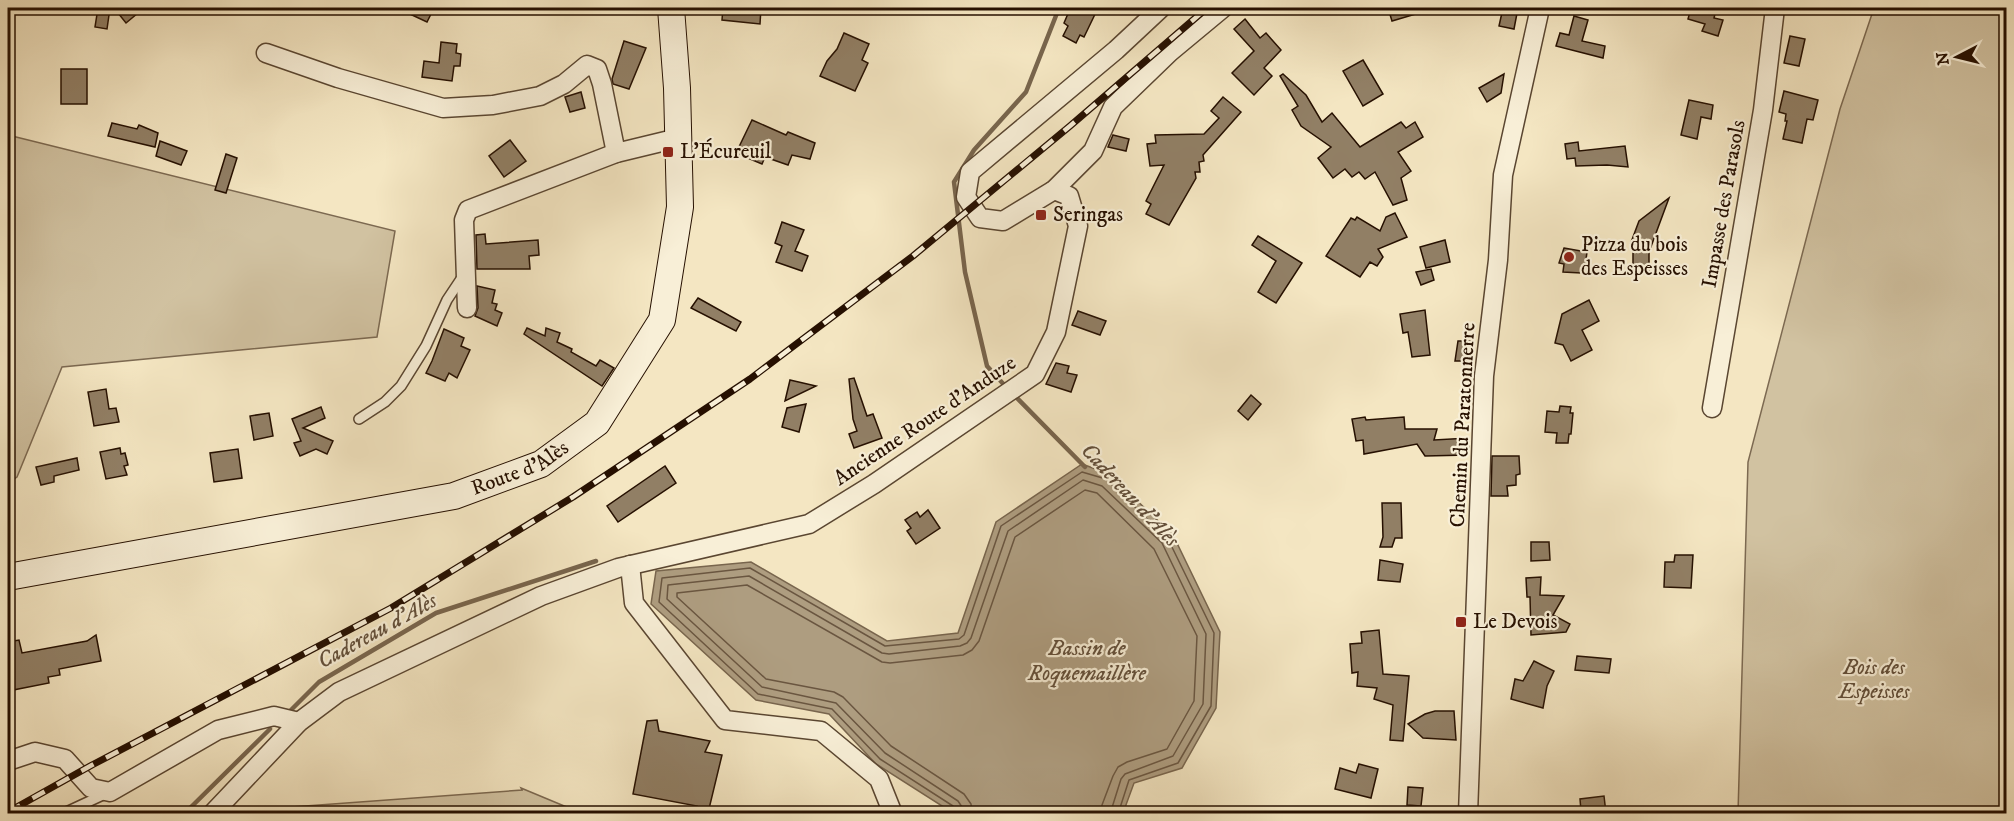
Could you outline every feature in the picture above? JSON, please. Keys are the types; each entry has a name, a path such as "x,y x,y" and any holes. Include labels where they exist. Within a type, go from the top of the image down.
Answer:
{"main road":[{"name":"Route d'Alès","path":"8,577 454,496 542,464 597,423 662,320 680,207 672,8"}],"street":[{"path":"1161,8 1116,50 970,172 966,196 980,218 1003,221 1054,190 1093,151 1113,107 1170,52 1223,8"},
{"name":"Chemin du Paratonnerre","path":"1468,813 1484,376 1498,260 1503,175 1540,8"},
{"name":"Impasse des Parasols","path":"1712,408 1762,110 1775,8"},
{"path":"266,53 338,78 443,108 493,105 540,96 564,84 587,65 597,69 602,84 616,153"},
{"path":"466,308 464,220 468,210 616,153 678,138"},
{"name":"Ancienne Route d'Anduze","path":"212,813 299,722 339,692 541,596 630,565 809,524 1035,374 1056,332 1078,226 1069,196 1054,190"},
{"path":"630,565 634,603 725,720 821,731 879,778 893,813"},
{"path":"8,761 35,752 65,759 91,788 110,792 219,730 274,716 299,722"}],"lane":[{"path":"360,419 385,402 401,386 426,346 447,300 465,271"},
{"path":"62,813 110,792"}],"green space":[{"name":"Bois des Espeisses","path":"1874,8 2006,8 2006,813 1738,813 1748,462 1840,109"},
{"path":"8,135 395,231 377,337 62,367 17,477 8,483"},
{"path":"521,788 581,813 223,814 225,812 522,790"}],"water":[{"name":"Bassin de Roquemaillère","path":"1082,464 1109,474 1173,535 1220,632 1216,708 1182,768 1134,783 1123,813 953,813 876,764 829,714 756,700 651,604 656,571 751,562 887,641 958,633 996,522"}],"building":[{"path":"98,8 110,8 107,29 95,27"},
{"path":"114,8 144,8 126,23"},
{"path":"397,8 434,8 427,22"},
{"path":"723,8 761,8 760,24 722,20"},
{"path":"1076,8 1098,8 1084,37 1080,35 1076,43 1063,36 1068,26 1064,23 1070,9 1074,11"},
{"path":"1388,8 1426,8 1426,11 1392,21"},
{"path":"1503,8 1518,8 1514,29 1499,26"},
{"path":"1691,8 1715,14 1714,18 1723,20 1718,36 1702,31 1705,24 1688,19"},
{"path":"1574,16 1588,20 1582,41 1605,46 1603,58 1556,46 1560,33 1569,35"},
{"path":"1245,19 1260,38 1266,33 1281,50 1264,68 1272,76 1254,95 1232,73 1254,51 1234,29"},
{"path":"844,33 869,44 862,60 868,63 855,91 820,76"},
{"path":"1790,36 1805,39 1799,66 1784,63"},
{"path":"624,41 646,48 629,89 613,84 612,79"},
{"path":"441,42 457,44 456,53 461,54 460,66 454,66 452,81 422,77 424,61 439,63"},
{"path":"1363,60 1383,94 1363,106 1343,71"},
{"path":"61,69 87,69 87,104 61,104"},
{"path":"1283,74 1306,95 1322,122 1332,113 1360,147 1401,122 1406,128 1415,122 1423,137 1398,152 1411,171 1401,178 1407,200 1393,205 1375,172 1365,179 1359,172 1352,177 1345,169 1333,178 1318,158 1331,147 1301,126 1292,110 1298,106 1280,76"},
{"path":"1504,74 1501,93 1487,102 1479,88"},
{"path":"1784,91 1818,100 1813,120 1807,119 1802,143 1783,139 1787,121 1785,121 1786,114 1779,112"},
{"path":"581,92 585,108 570,112 565,97"},
{"path":"1223,97 1241,112 1203,155 1204,161 1199,162 1200,172 1195,172 1196,178 1169,225 1146,214 1151,204 1146,201 1164,165 1150,166 1147,144 1156,143 1155,135 1204,134 1219,118 1211,111"},
{"path":"1689,100 1713,105 1711,119 1701,117 1697,139 1681,135"},
{"path":"752,120 786,135 788,132 815,143 810,159 792,155 788,165 765,157 762,164 736,153"},
{"path":"112,123 137,129 139,125 158,133 155,147 108,136"},
{"path":"1113,135 1129,139 1126,151 1108,147"},
{"path":"510,140 526,161 504,177 489,156"},
{"path":"160,141 187,151 181,165 156,156"},
{"path":"1578,142 1579,151 1625,146 1628,167 1576,166 1575,158 1567,159 1565,144"},
{"path":"226,154 237,158 226,193 215,190"},
{"path":"1669,198 1649,252 1649,274 1633,274 1633,246 1630,245 1639,221"},
{"path":"1395,213 1407,237 1378,249 1383,257 1377,266 1370,262 1360,277 1326,256 1351,218 1355,220 1357,217 1380,231 1386,217"},
{"path":"782,222 804,230 795,251 808,256 802,271 776,262 782,246 775,243"},
{"path":"485,234 486,244 538,240 539,255 529,256 530,269 477,269 476,235"},
{"path":"1258,236 1302,263 1276,303 1258,292 1276,261 1252,245"},
{"path":"1445,240 1450,262 1426,268 1420,247"},
{"path":"1564,248 1587,252 1585,267 1582,267 1581,273 1563,272 1564,264 1559,263"},
{"path":"1431,269 1434,280 1421,285 1416,272"},
{"path":"477,286 495,290 492,303 497,304 495,310 502,313 497,326 475,316 478,308"},
{"path":"698,298 741,322 736,331 691,308"},
{"path":"1589,300 1599,321 1582,330 1592,350 1571,361 1563,345 1555,343 1562,314"},
{"path":"1425,310 1430,355 1412,357 1408,332 1403,333 1400,314"},
{"path":"1078,311 1106,321 1100,335 1072,325"},
{"path":"527,328 545,336 546,328 560,333 557,342 572,349 571,352 596,366 600,360 614,368 602,386 524,334"},
{"path":"444,329 464,338 461,346 470,350 457,378 449,373 445,381 426,373"},
{"path":"1458,341 1473,341 1472,361 1455,361"},
{"path":"1056,363 1069,366 1067,373 1077,375 1071,392 1046,384"},
{"path":"854,378 867,416 873,414 882,438 854,448 849,434 857,431 853,419 849,379"},
{"path":"790,380 816,386 785,401"},
{"path":"106,389 109,409 116,408 119,422 94,426 88,392"},
{"path":"1251,395 1261,404 1248,420 1238,411"},
{"path":"806,404 799,432 782,427 787,408"},
{"path":"1560,406 1571,407 1570,413 1573,413 1568,443 1556,443 1557,433 1545,432 1547,411 1559,412"},
{"path":"321,407 325,418 303,428 333,441 327,454 316,449 300,456 294,443 301,441 292,419"},
{"path":"269,413 273,436 254,440 250,416"},
{"path":"1365,417 1366,420 1404,417 1405,429 1437,429 1434,440 1469,438 1468,455 1425,456 1417,444 1364,454 1363,440 1356,441 1352,419"},
{"path":"120,448 121,454 125,453 128,465 124,466 127,475 106,479 100,452"},
{"path":"238,449 242,478 214,482 210,453"},
{"path":"1492,456 1519,456 1520,474 1516,475 1516,485 1507,486 1508,496 1491,496"},
{"path":"77,458 79,470 54,476 54,482 41,485 36,467"},
{"path":"665,466 676,483 618,522 607,506"},
{"path":"1382,503 1401,503 1402,538 1395,538 1392,547 1380,547 1383,537"},
{"path":"928,510 940,528 916,544 907,531 911,528 905,520 917,512 920,517"},
{"path":"1531,542 1549,542 1550,560 1531,561"},
{"path":"1675,555 1693,555 1691,588 1664,587 1665,562 1674,562"},
{"path":"1380,560 1403,564 1400,582 1378,580"},
{"path":"1541,577 1540,595 1564,596 1553,615 1570,624 1566,632 1531,635 1530,597 1527,597 1526,578"},
{"path":"1379,630 1383,674 1409,676 1403,741 1390,740 1393,705 1374,699 1377,688 1357,686 1358,672 1352,673 1350,644 1362,643 1361,632"},
{"path":"96,635 101,661 59,669 60,675 48,677 49,683 8,691 8,642 19,640 22,653 87,641"},
{"path":"1577,656 1611,659 1609,673 1575,670"},
{"path":"1534,661 1554,671 1547,686 1543,708 1511,699 1515,679 1523,681"},
{"path":"1435,711 1454,711 1456,740 1423,738 1408,724"},
{"path":"657,720 659,731 710,741 705,752 722,755 708,813 695,813 697,806 633,794 647,721"},
{"path":"1359,764 1378,769 1371,798 1335,789 1340,768 1356,773"},
{"path":"1408,787 1423,788 1421,806 1407,805"},
{"path":"1604,796 1606,813 1581,811 1580,799"}],"waterway":[{"name":"Cadereau d'Alès","path":"1007,388 987,366 965,272 954,182 974,150 1026,92 1059,8"},
{"name":"Cadereau d'Alès","path":"1013,394 1085,467"},
{"name":"Cadereau d'Alès","path":"288,713 319,682 436,613 596,561"},
{"name":"Cadereau d'Alès","path":"184,814 270,729"}],"railway":[{"path":"8,812 92,765 391,608 573,497 750,379 913,256 1070,126 1207,8"}],"place":[{"name":"L'Écureuil","path":"668,152"},
{"name":"Seringas","path":"1041,215"},
{"name":"Pizza du bois des Espeisses","path":"1569,257"},
{"name":"Le Devois","path":"1461,622"}]}
